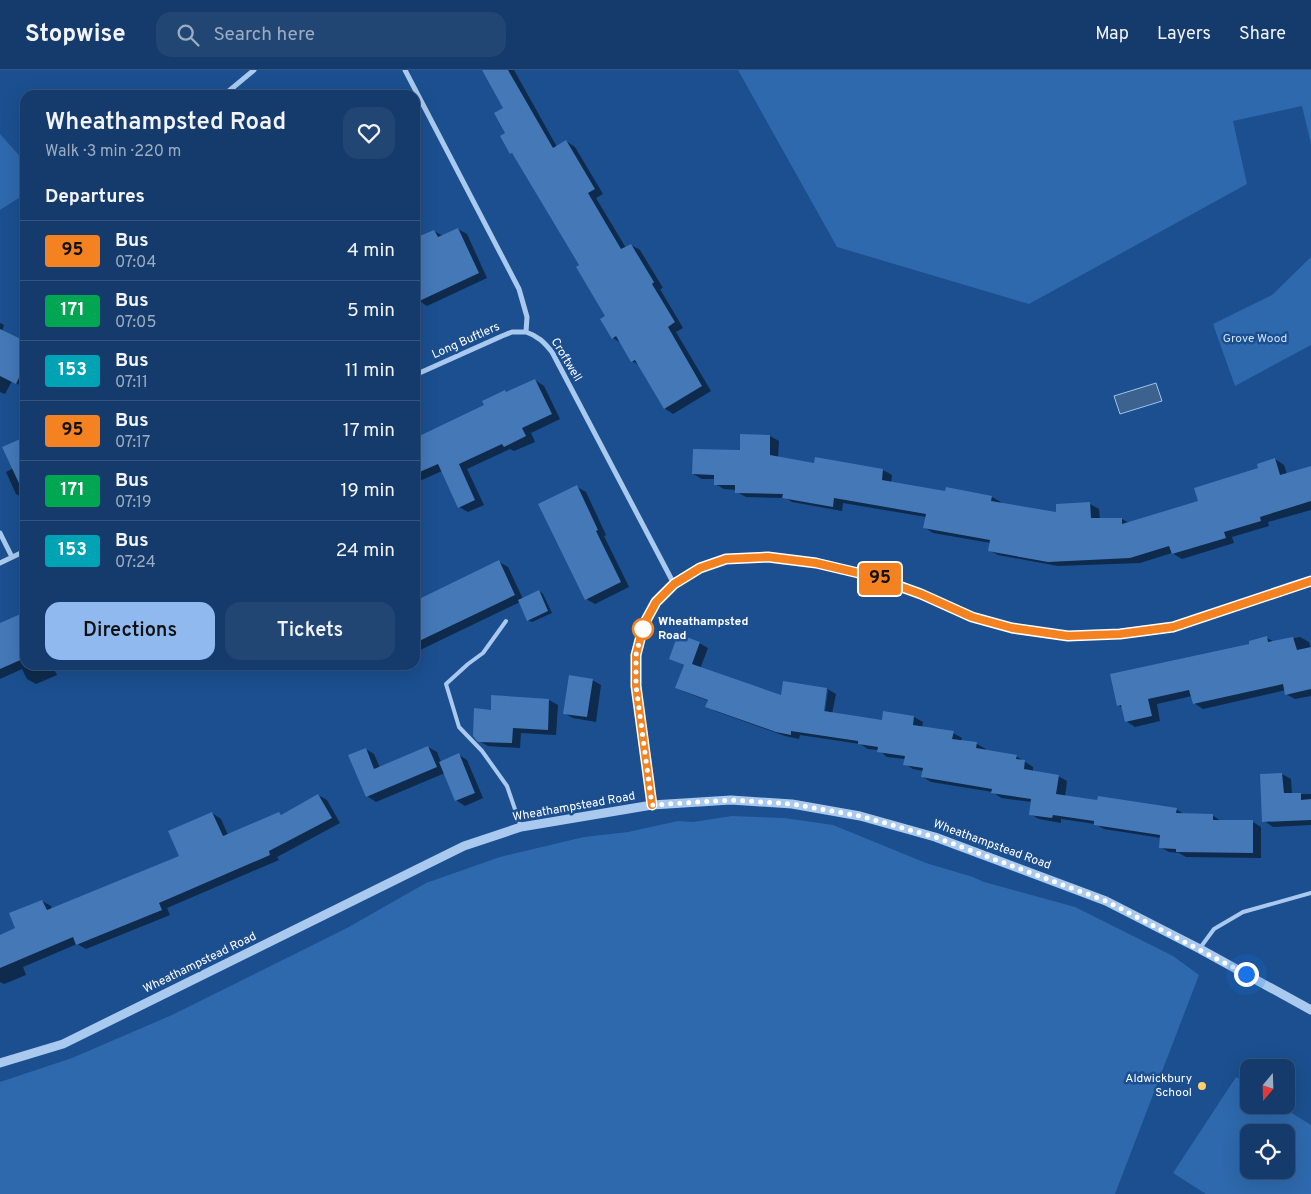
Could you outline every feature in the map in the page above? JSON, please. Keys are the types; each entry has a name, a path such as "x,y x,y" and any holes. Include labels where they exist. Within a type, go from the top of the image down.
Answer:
{"street":[{"path":"230,90 254,70"},
{"path":"405,70 416,90"},
{"path":"420,99 520,289 527,317 526,332"},
{"name":"Long Buftlers","path":"420,373 512,332 526,332"},
{"name":"Croftwell","path":"526,332 542,340 552,352 674,584"},
{"path":"0,533 12,557"},
{"path":"0,563 20,553"},
{"path":"652,805 636,686 636,655 644,624 656,602 674,584 700,568 726,559 768,557 816,563 871,576 921,594 972,617 1012,628 1068,636 1120,634 1173,627 1311,581"},
{"name":"Wheathampstead Road","path":"0,1063 63,1044 464,846 521,828 652,805 731,800 792,804 860,816 935,837 1106,901 1200,948 1311,1010"}],"lane":[{"path":"506,621 483,653 446,684 459,727 482,751 507,786 521,828"},
{"path":"1200,948 1214,929 1243,912 1311,893"}],"green space":[{"path":"738,70 1311,70 1311,144 1302,106 1233,121 1247,184 1029,304 837,247"},
{"path":"0,134 20,156 20,197 0,210"},
{"name":"Grove Wood","path":"1311,257 1311,345 1235,386 1213,324 1272,295"},
{"path":"732,816 784,818 833,825 926,863 984,882 1075,907 1173,956 1199,975 1115,1194 0,1194 0,1082 72,1058 172,1015 347,928 426,883 500,857 584,837 628,832 678,821 693,822"},
{"path":"1236,1077 1240,1079 1240,1114 1293,1114 1311,1125 1311,1194 1206,1194 1173,1173"}],"shaded area":[{"path":"1156,383 1162,401 1120,414 1114,396"}],"building":[{"path":"482,70 508,70 553,148 566,140 595,189 588,193 621,249 631,244 654,282 652,284 675,322 668,327 702,386 664,409 635,360 631,362 616,336 612,339 600,319 605,316 576,267 579,265 500,136 505,133 494,113 503,108"},
{"path":"458,228 479,273 420,301 420,236 434,230 438,237"},
{"path":"0,329 20,339 20,376 16,384 0,376"},
{"path":"535,379 552,414 522,428 526,436 504,447 502,444 459,464 475,500 458,508 438,464 420,472 420,436 484,405 482,401 505,390 506,392"},
{"path":"740,434 770,435 770,455 814,463 815,457 883,469 882,480 945,491 946,487 992,496 991,501 1056,512 1056,504 1090,502 1091,518 1122,518 1122,524 1198,501 1194,488 1258,468 1257,464 1275,458 1280,475 1311,466 1311,501 1260,517 1261,521 1224,532 1226,538 1172,554 1169,546 1130,558 1048,562 988,551 990,540 923,528 926,514 834,498 833,507 782,498 783,494 735,493 735,485 714,485 714,475 692,474 693,449 740,450"},
{"path":"20,439 20,485 2,447"},
{"path":"577,485 598,530 596,531 621,582 585,600 538,504"},
{"path":"499,560 515,595 420,641 420,599"},
{"path":"539,590 548,611 527,621 518,600"},
{"path":"20,614 20,660 0,669 0,623"},
{"path":"678,634 700,642 692,664 781,695 783,681 827,688 824,711 882,720 883,711 914,716 913,725 954,731 952,739 977,742 976,748 1017,755 1016,759 1025,760 1024,769 1059,775 1056,794 1097,800 1098,796 1177,808 1176,813 1213,814 1213,820 1253,820 1253,853 1176,852 1176,849 1159,848 1160,835 1094,825 1094,821 1053,815 1052,818 1029,815 1031,799 991,793 992,789 921,777 923,768 903,765 905,756 877,752 878,747 858,744 858,741 791,731 791,735 776,732 705,707 708,700 675,688 684,665 669,659"},
{"path":"1267,636 1268,642 1293,637 1297,650 1311,647 1311,689 1285,695 1283,684 1193,704 1189,690 1148,699 1152,716 1125,722 1121,705 1117,706 1110,674 1249,644 1249,641"},
{"path":"569,675 593,679 587,717 563,714"},
{"path":"491,695 549,699 548,730 513,728 512,743 478,742 473,736 474,708 491,710"},
{"path":"428,746 437,767 366,797 348,755 366,748 374,769"},
{"path":"459,753 475,793 455,801 439,762"},
{"path":"1282,773 1284,793 1301,793 1301,800 1311,799 1311,820 1262,822 1260,774"},
{"path":"318,794 332,818 269,851 270,855 159,903 162,910 76,945 73,937 0,968 0,935 15,928 9,913 42,900 47,910 179,856 168,831 212,812 223,836 279,812 281,815"}],"bus line":[{"name":"95","path":"652,805 636,686 636,655 644,624 656,602 674,584 700,568 726,559 768,557 816,563 871,576 921,594 972,617 1012,628 1068,636 1120,634 1173,627 1311,581"}],"place":[{"name":"Wheathampsted Road","path":"643,629"},
{"name":"Aldwickbury School","path":"1202,1086"}],"route":[{"path":"643,629 644,624 636,655 636,686 652,805 731,800 792,804 860,816 935,837 1106,901 1200,948 1246,974"}]}
